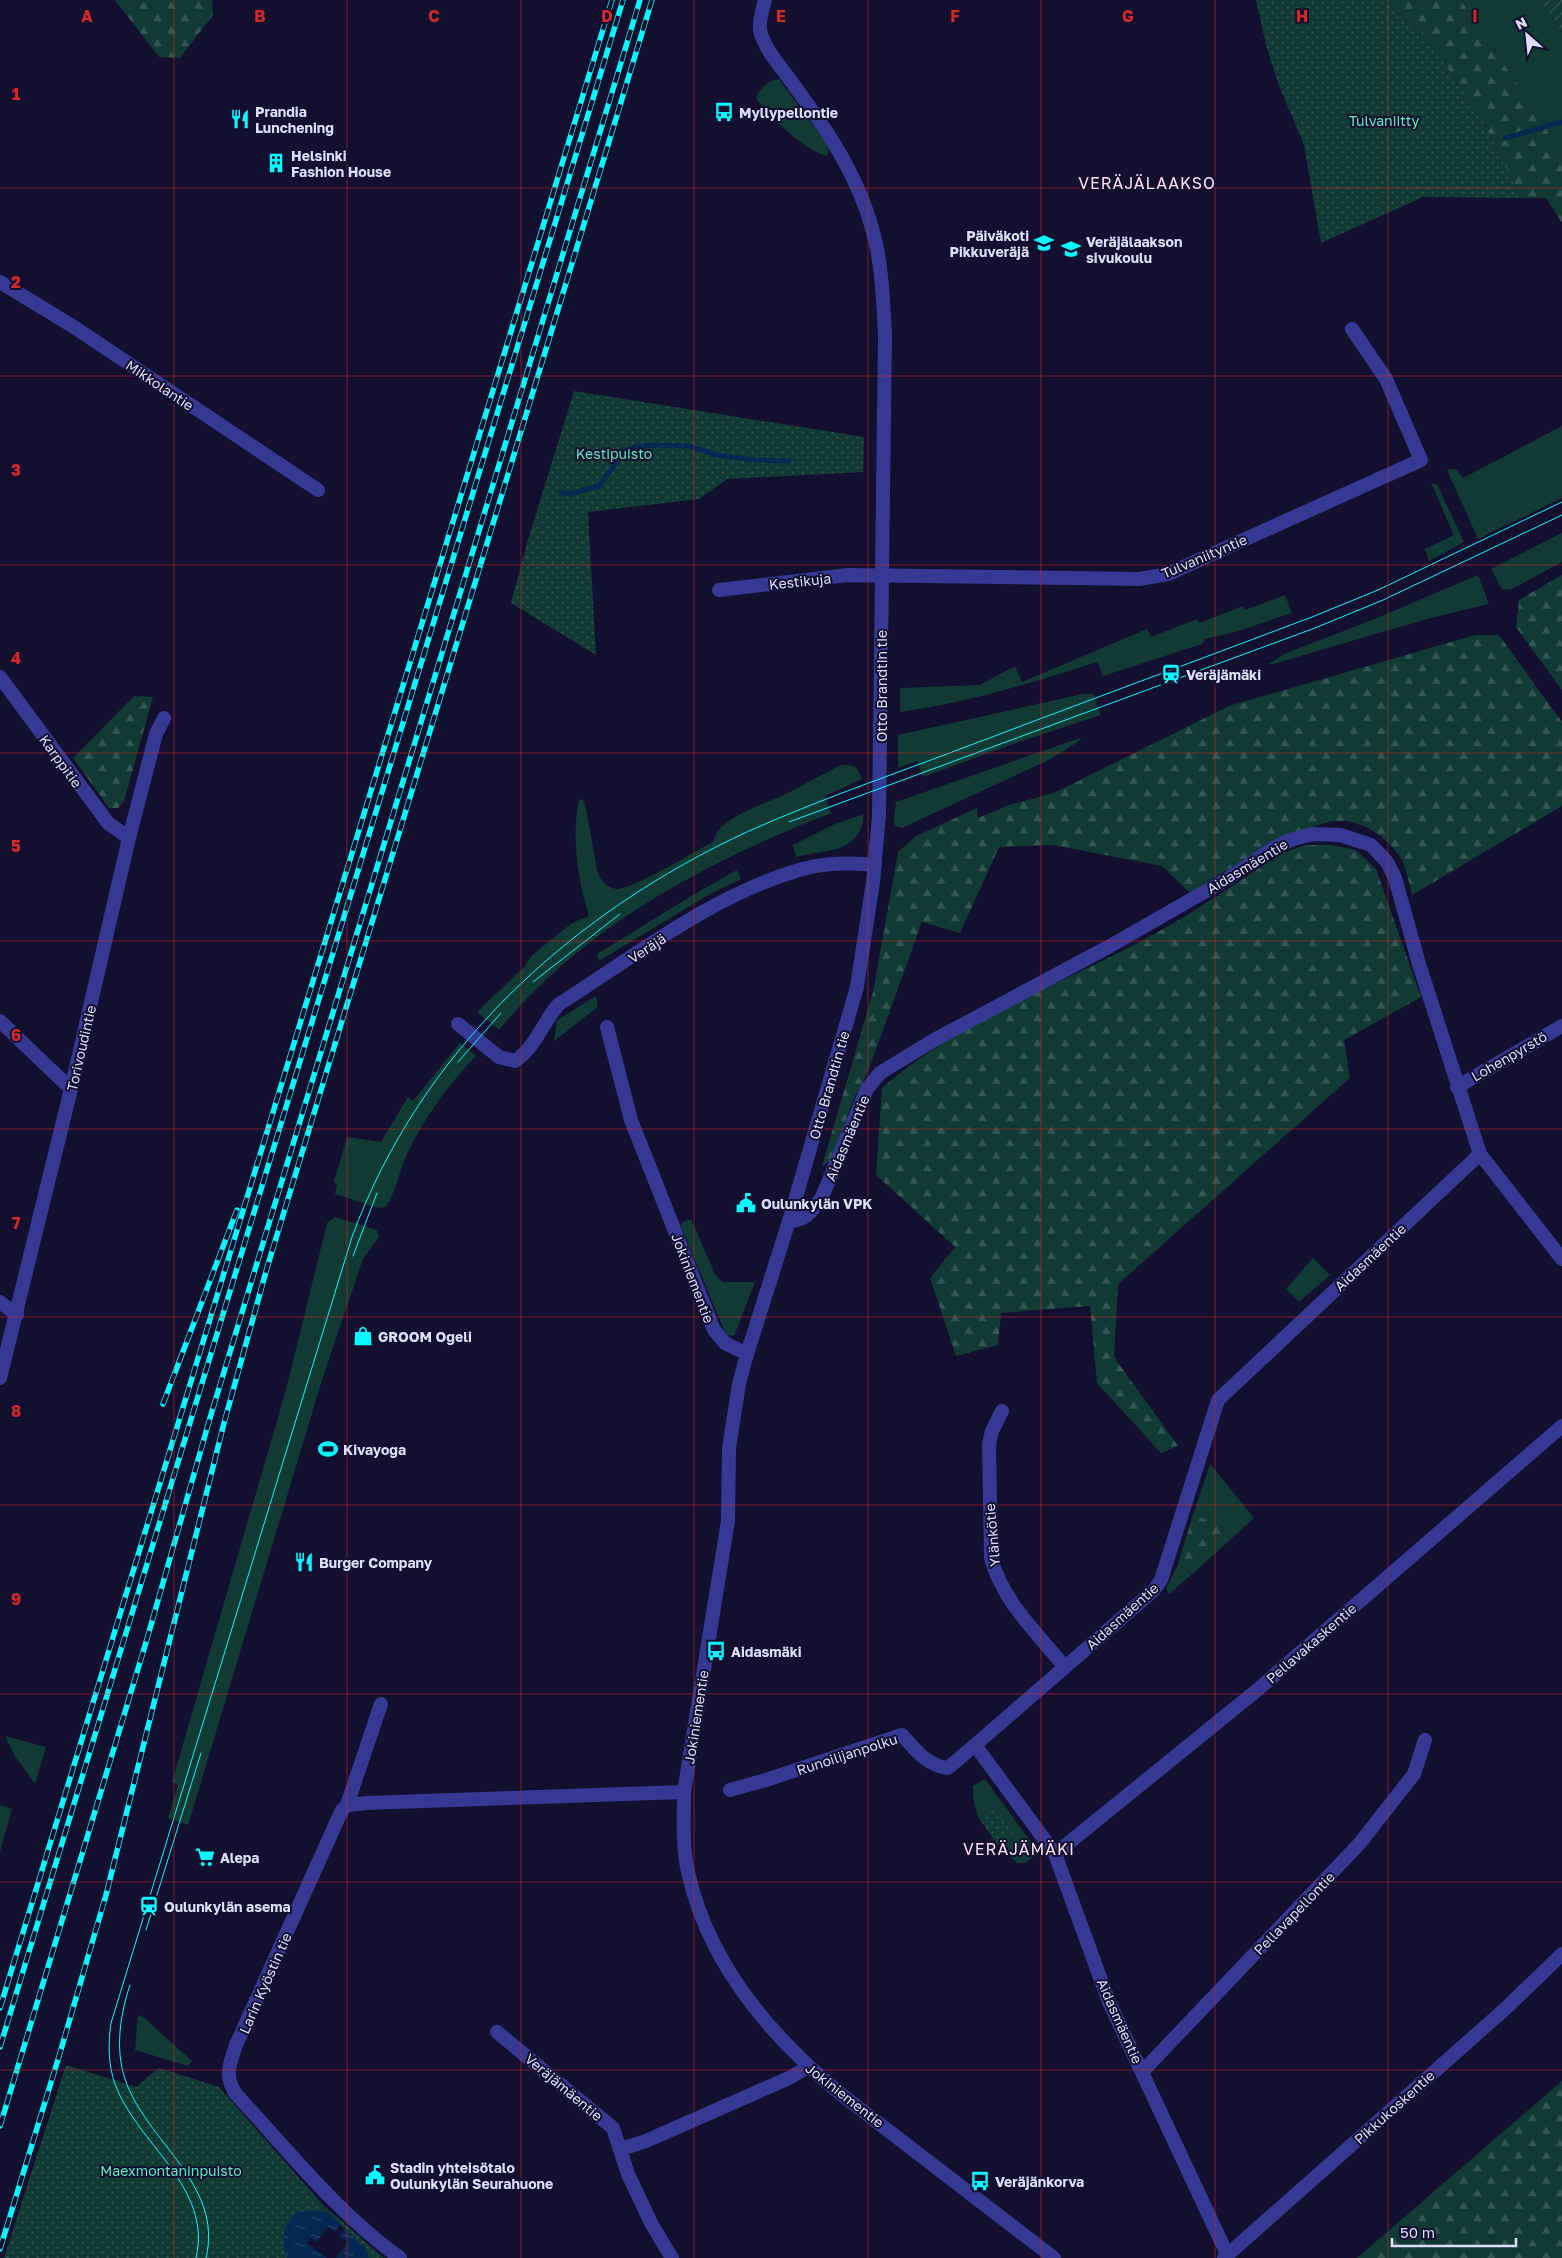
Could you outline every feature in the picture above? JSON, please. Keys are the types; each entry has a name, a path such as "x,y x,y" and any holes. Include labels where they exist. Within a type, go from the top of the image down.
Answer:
{"street":[{"name":"Otto Brandtin tie","path":"747,1354 789,1221 857,987 875,865 881,769 881,575 885,334 882,288 874,232 855,184 836,146 822,123 773,57 759,33 758,26 765,0"},
{"name":"Mikkolantie","path":"0,282 74,327 318,490"},
{"name":"Tulvaniityntie","path":"881,575 1139,579 1168,574 1421,460 1386,379 1352,329"},
{"name":"Kestikuja","path":"718,590 848,575 881,575"},
{"name":"Karppitie","path":"0,677 108,823 129,838"},
{"name":"Torivoudintie","path":"0,1378 71,1089 129,838 156,734 164,718"},
{"name":"Aidasmäentie","path":"789,1221 802,1220 811,1212 822,1197 867,1089 880,1073 934,1040 1110,946 1227,879 1275,847 1293,839 1313,834 1340,835 1371,844 1387,862 1396,878 1419,964 1480,1154 1218,1400 1161,1580 1153,1591 975,1746 1055,1854 1109,2002 1226,2256"},
{"name":"Veräjä","path":"458,1024 499,1057 515,1061 534,1044 548,1017 559,1004 710,909 769,881 801,869 851,864 875,865"},
{"path":"0,1021 71,1089"},
{"name":"Lohenpyrstö","path":"1457,1087 1562,1026"},
{"name":"Jokiniementie","path":"607,1027 631,1120 714,1330 725,1343 747,1354 729,1448 728,1521 684,1792 684,1836 688,1871 700,1913 726,1965 750,2001 786,2045 808,2067 1054,2258"},
{"path":"1480,1154 1562,1259"},
{"path":"0,1302 17,1315"},
{"path":"0,1315 17,1315"},
{"name":"Ylänkötie","path":"1002,1411 992,1430 989,1444 991,1558 996,1576 1012,1604 1065,1667"},
{"name":"Pellavakaskentie","path":"1055,1854 1256,1692 1562,1426"},
{"path":"381,1704 347,1805 684,1792"},
{"name":"Runoilijanpolku","path":"730,1790 902,1735 929,1763 938,1767 948,1768 975,1746"},
{"name":"Pellavapellontie","path":"1142,2072 1360,1843 1414,1774 1425,1740"},
{"name":"Larin Kyöstin tie","path":"347,1805 342,1810 236,2045 230,2064 229,2082 235,2093 315,2180 374,2239 400,2258"},
{"name":"Pikkukoskentie","path":"1226,2256 1505,2009 1562,1954"},
{"name":"Veräjämäentie","path":"497,2032 613,2128 628,2174 651,2223 672,2258"},
{"path":"621,2149 646,2141 789,2078 808,2067"}],"green space":[{"path":"115,0 212,0 213,15 180,58 159,57"},
{"name":"Tulvaniitty","path":"1256,0 1381,0 1424,33 1482,120 1521,198 1423,197 1321,243 1304,145 1278,83 1266,45"},
{"path":"1381,0 1461,0 1542,121 1562,158 1562,223 1546,198 1521,198 1482,120 1424,33"},
{"path":"1461,0 1541,0 1562,33 1562,158 1542,121"},
{"path":"1541,0 1562,0 1562,33"},
{"path":"779,79 824,140 829,150 827,156 809,148 788,132 756,98 759,91 765,86"},
{"name":"Kestipuisto","path":"574,391 864,437 863,472 727,479 699,499 588,512 596,655 511,603 527,543"},
{"path":"1562,426 1562,498 1478,539 1447,470 1456,469 1463,478"},
{"path":"1431,483 1437,484 1464,542 1429,561 1425,549 1454,535"},
{"path":"1562,533 1562,562 1510,590 1502,589 1491,569"},
{"path":"1478,575 1489,604 1427,619 1268,664 1284,654 1372,620"},
{"path":"1562,575 1562,690 1516,627 1519,600"},
{"path":"1285,595 1292,613 1235,632 1205,639 1202,644 1103,676 1097,662 975,698 900,712 900,688 980,685 1015,666 1022,682 1147,629 1151,637 1197,619 1199,623 1243,606 1245,610"},
{"path":"1475,635 1499,635 1562,722 1562,806 1412,895 1404,864 1394,848 1369,828 1345,821 1329,822 1289,837 1244,860 1190,893 1162,866 1053,845 999,847 960,933 922,922 867,1074 853,1101 831,1161 822,1166 873,992 898,852 916,836 977,808 978,818 1009,805 1054,793 1229,706"},
{"path":"1083,694 1093,694 1101,715 923,777 917,761 898,768 898,735"},
{"path":"134,696 153,697 124,801 118,808 109,808 73,758"},
{"path":"1080,738 1081,740 1049,760 902,828 895,826 896,802"},
{"path":"841,765 855,767 862,779 825,796 831,813 739,853 694,875 651,900 609,928 569,959 533,993 499,1030 477,1012 525,966 531,956 572,923 589,916 577,858 576,829 579,800 583,799 586,808 598,873 606,884 612,888 624,888 680,861 714,841 717,833 733,818 786,794"},
{"path":"864,814 856,837 849,844 830,851 796,857 793,845 835,824"},
{"path":"1305,845 1330,845 1356,850 1376,869 1421,997 1344,1040 1350,1078 1118,1284 1114,1357 1178,1446 1161,1453 1097,1383 1090,1306 1001,1313 998,1345 956,1356 930,1278 955,1247 876,1175 882,1088 913,1063 980,1021 1158,932 1283,853"},
{"path":"737,870 741,879 710,894 599,961 597,954"},
{"path":"596,996 598,1007 554,1041 557,1020"},
{"path":"460,1043 476,1056 446,1090 421,1128 407,1154 386,1207 378,1208 335,1194 337,1185 334,1182 347,1137 381,1142 408,1097 413,1101"},
{"path":"335,1217 377,1230 379,1237 363,1259 322,1380 188,1825 168,1818 178,1785 172,1782 287,1386 327,1223"},
{"path":"691,1219 715,1274 722,1282 755,1282 734,1336 728,1335 724,1330 681,1226 683,1222"},
{"path":"1313,1258 1330,1275 1299,1302 1286,1289"},
{"path":"1210,1464 1254,1518 1230,1540 1220,1524 1193,1515"},
{"path":"1193,1515 1220,1524 1230,1540 1192,1574 1178,1564"},
{"path":"1178,1564 1192,1574 1169,1594 1166,1589"},
{"path":"5,1736 46,1747 35,1784 15,1756"},
{"path":"985,1779 1039,1853 1025,1863 1017,1863 997,1844 1012,1833 994,1806 978,1817 973,1797 973,1786"},
{"path":"0,1805 12,1809 0,1852"},
{"path":"994,1806 1013,1833 997,1844 978,1817"},
{"path":"138,2015 143,2017 192,2061 188,2066 135,2050"},
{"name":"Maexmontaninpuisto","path":"66,2065 136,2087 159,2068 219,2087 323,2205 384,2258 4,2258"},
{"path":"1562,2081 1562,2258 1357,2258"}],"water":[{"path":"300,2210 328,2212 365,2248 369,2258 287,2258 284,2231 290,2220"}],"pier":[{"path":"340,2225 345,2229 339,2236 347,2242 336,2258 327,2258 307,2243 311,2238 316,2242 328,2227 335,2232"}],"waterway":[{"path":"1505,138 1562,122"},
{"path":"561,493 570,494 599,486 624,452 635,447 653,445 689,446 717,455 754,460 789,461"}],"tram line":[{"path":"196,2258 198,2233 194,2209 184,2188 170,2167 125,2106 115,2084 109,2054 111,2023 352,1237 381,1170 418,1107 461,1048 509,995 563,946 621,903 684,864 749,831 851,790 1312,617 1378,590 1562,502"},
{"path":"789,822 1315,628 1383,600 1562,515"},
{"path":"533,982 620,914"},
{"path":"458,1062 501,1013"},
{"path":"353,1256 377,1193"},
{"path":"146,1930 201,1753"},
{"path":"130,1985 121,2020 120,2032 120,2056 125,2079 135,2102 194,2185 204,2208 209,2232 206,2258"}],"railway":[{"path":"0,2008 612,0"},
{"path":"0,2047 623,0"},
{"path":"0,2126 147,1639 210,1418 640,0"},
{"path":"0,2249 106,1895 224,1423 267,1268 652,0"},
{"path":"163,1404 237,1210"}],"place":[{"name":"Myllypellontie","path":"724,112"},
{"name":"Prandia Lunchening","path":"240,119"},
{"name":"Helsinki Fashion House","path":"276,163"},
{"name":"Päiväkoti Pikkuveräjä","path":"1044,243"},
{"name":"Veräjälaakson sivukoulu","path":"1071,249"},
{"name":"Veräjämäki","path":"1171,674"},
{"name":"Oulunkylän VPK","path":"746,1203"},
{"name":"GROOM Ogeli","path":"363,1336"},
{"name":"Kivayoga","path":"328,1449"},
{"name":"Burger Company","path":"304,1562"},
{"name":"Aidasmäki","path":"716,1651"},
{"name":"Alepa","path":"205,1857"},
{"name":"Oulunkylän asema","path":"149,1906"},
{"name":"Stadin yhteisötalo Oulunkylän Seurahuone","path":"375,2175"},
{"name":"Veräjänkorva","path":"980,2181"}],"district":[{"name":"VERÄJÄLAAKSO","path":"1147,183"},
{"name":"VERÄJÄMÄKI","path":"1019,1849"}]}
